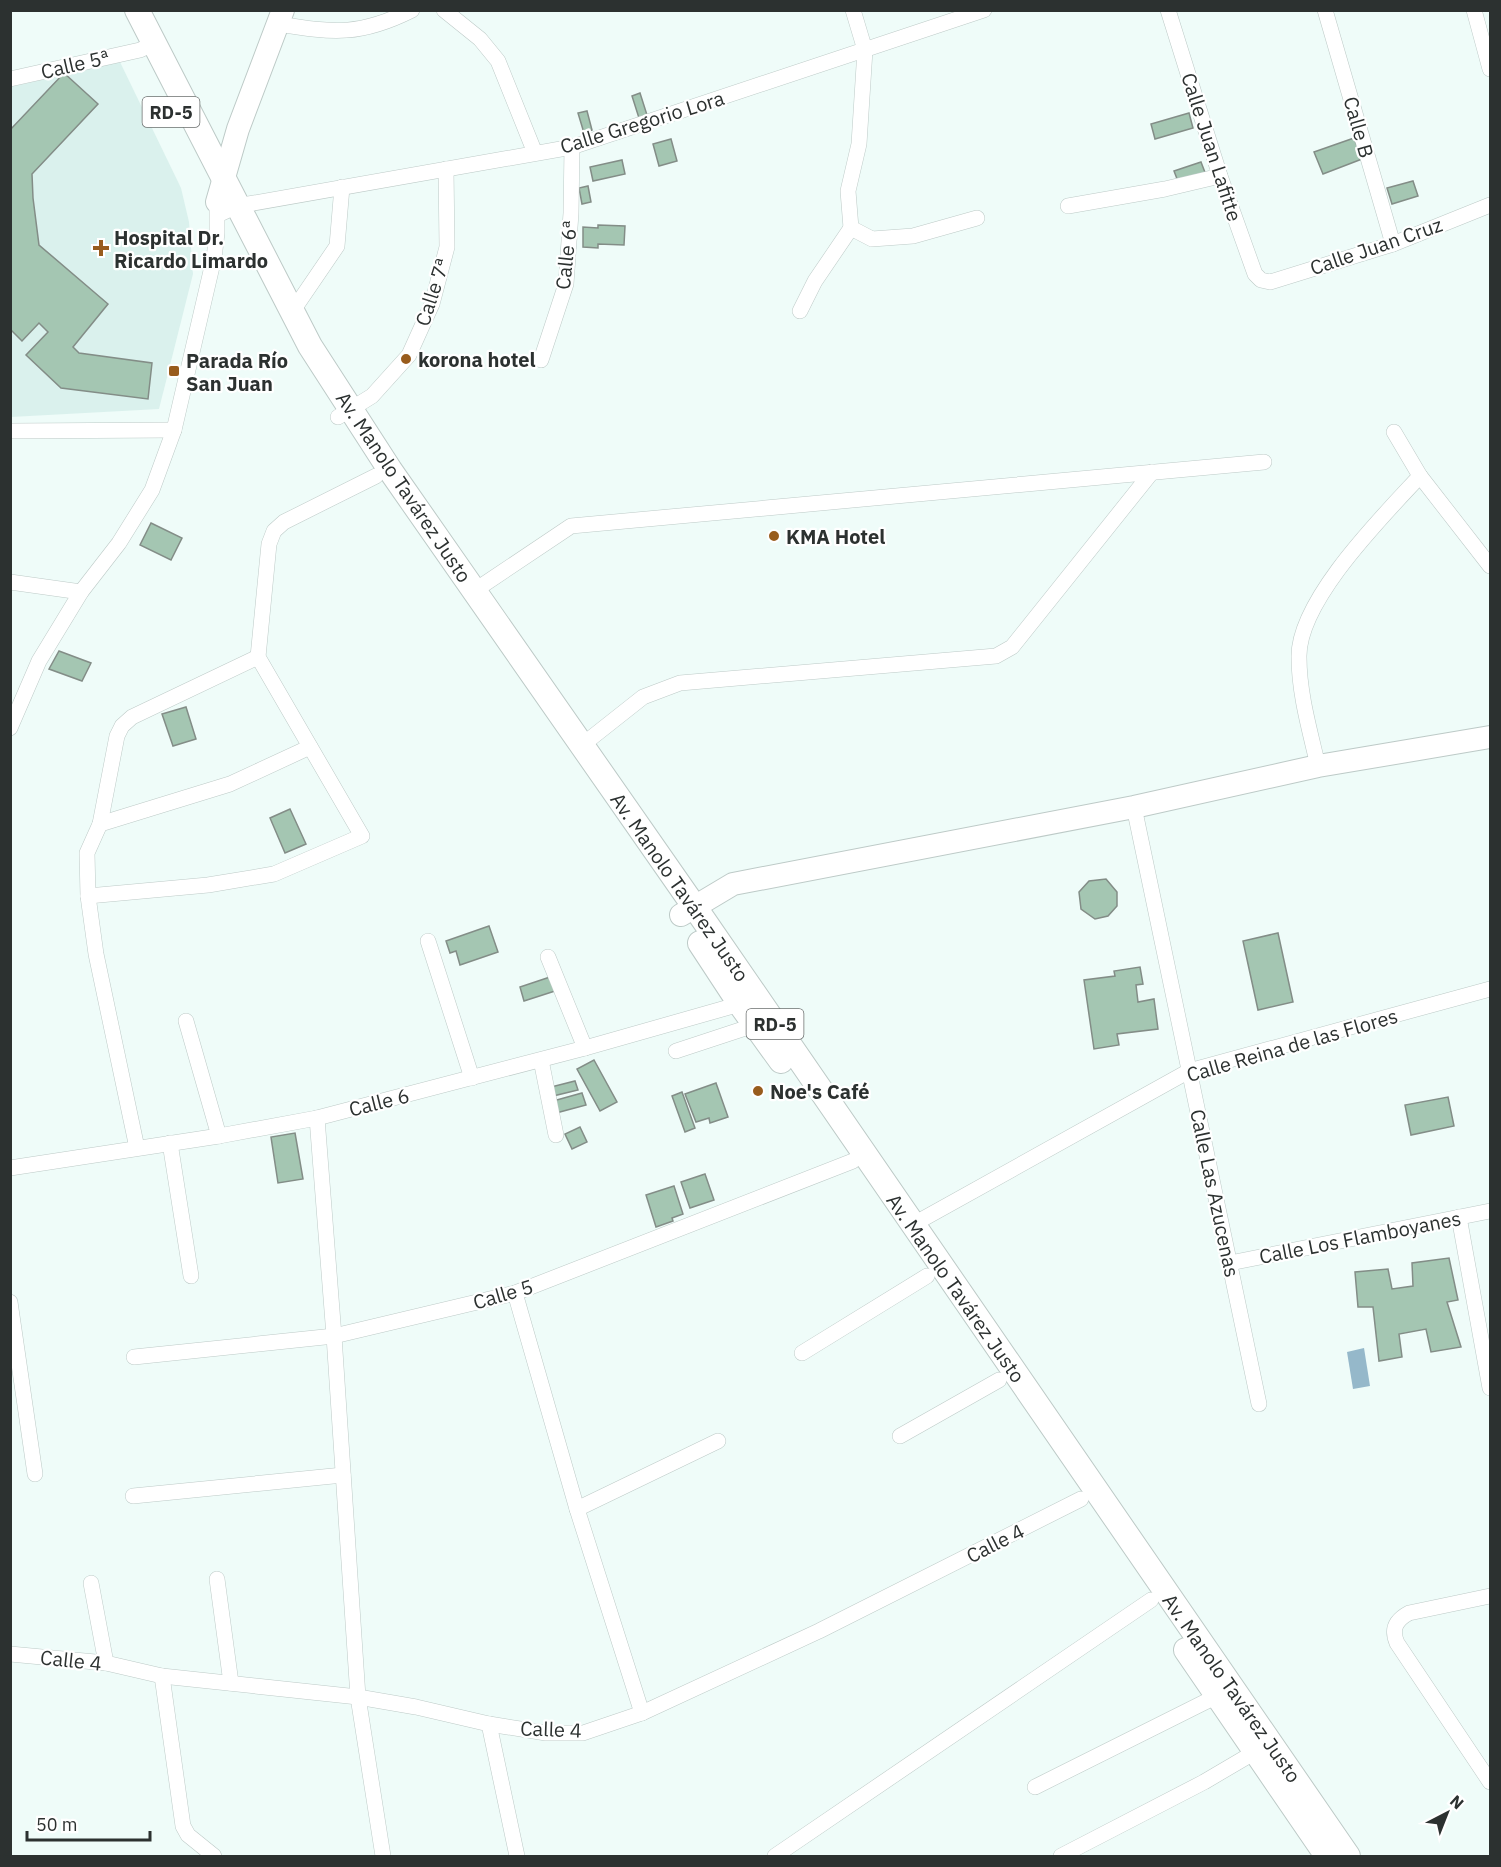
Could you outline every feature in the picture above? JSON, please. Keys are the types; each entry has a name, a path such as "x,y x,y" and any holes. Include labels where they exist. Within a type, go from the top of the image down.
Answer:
{"main road":[{"name":"Av. Manolo Tavárez Justo","path":"120,10 147,47"},
{"name":"Av. Manolo Tavárez Justo","path":"137,10 147,47 296,352 390,470 581,746 688,910 740,1004 853,1161 927,1276 1327,1857"},
{"name":"Av. Manolo Tavárez Justo","path":"158,70 223,178 225,207 292,312 376,476 569,756 688,910 912,1225 1348,1857"}],"street":[{"path":"223,178 238,129 280,17 324,31 357,30 391,21 412,10"},
{"path":"444,10 480,39 498,61 536,153"},
{"path":"800,310 815,281 851,228 848,191 859,144 865,50 853,10"},
{"name":"Calle Gregorio Lora","path":"225,207 572,147 984,10"},
{"name":"Calle Juan Lafitte","path":"1168,10 1220,176 1255,274 1261,280"},
{"name":"Calle B","path":"1325,10 1393,244"},
{"path":"1474,10 1491,69"},
{"name":"Calle 5ª","path":"10,79 147,47"},
{"name":"Calle 6ª","path":"541,360 566,284 571,213 572,147"},
{"name":"Calle 7ª","path":"345,413 372,396 409,355 432,304 447,247 446,169"},
{"path":"1068,206 1165,189 1220,176"},
{"path":"292,312 337,246 342,187"},
{"name":"Calle Juan Cruz","path":"1261,280 1270,282 1393,244 1491,205"},
{"path":"10,728 39,660 81,592 119,543 152,490 174,429 214,258 217,233 225,207"},
{"path":"851,228 872,239 913,236 977,218"},
{"path":"10,431 174,429"},
{"path":"1394,432 1419,476 1491,566"},
{"path":"474,591 571,526 1264,462"},
{"path":"581,746 643,697 680,683 996,656 1012,647 1152,472"},
{"path":"88,896 208,885 274,874 362,836 258,657 269,544 274,531 284,522 376,476"},
{"path":"1318,766 1301,689 1298,655 1304,627 1323,592 1349,554 1419,476"},
{"path":"10,582 81,592"},
{"path":"137,1148 96,954 88,896 87,853 100,824 117,736 122,726 132,717 258,657"},
{"path":"688,910 733,884 1134,807 1318,766 1491,738"},
{"path":"100,824 230,784 310,747"},
{"name":"Calle Las Azucenas","path":"1134,807 1259,1404"},
{"path":"428,941 472,1078"},
{"path":"548,957 585,1048"},
{"name":"Calle Reina de las Flores","path":"912,1225 1189,1071 1491,989"},
{"name":"Calle 6","path":"10,1168 219,1136 316,1118 541,1060 740,1004"},
{"path":"186,1021 219,1136"},
{"path":"675,1051 755,1025"},
{"path":"541,1060 556,1135"},
{"path":"316,1118 334,1336 357,1697 383,1857"},
{"path":"170,1143 191,1276"},
{"name":"Calle 5","path":"134,1357 334,1336 515,1293 853,1161"},
{"name":"Calle Los Flamboyanes","path":"1230,1263 1491,1211"},
{"path":"1459,1217 1491,1388"},
{"path":"802,1353 927,1276"},
{"path":"515,1293 578,1509 642,1713"},
{"path":"10,1302 35,1474"},
{"path":"900,1436 999,1380"},
{"path":"578,1509 718,1441"},
{"path":"133,1496 343,1475"},
{"name":"Calle 4","path":"10,1654 106,1663 162,1676 357,1697 416,1707 489,1724 546,1733 583,1733 642,1713 819,1631 1081,1499"},
{"path":"217,1579 231,1683"},
{"path":"91,1582 106,1663"},
{"path":"1491,1596 1409,1613 1400,1618 1393,1634 1397,1643 1486,1764 1491,1782"},
{"path":"775,1857 1151,1600"},
{"path":"162,1676 183,1826 188,1835 214,1857"},
{"path":"1035,1786 1217,1695"},
{"path":"489,1724 517,1857"},
{"path":"1061,1857 1204,1782 1255,1752"}],"shaded area":[{"name":"Hospital Dr. Ricardo Limardo","path":"120,62 181,188 189,222 193,274 159,409 11,417 11,87"}],"water":[{"path":"1364,1348 1370,1386 1353,1389 1347,1352"}],"building":[{"path":"64,73 98,104 32,174 39,245 108,304 73,347 79,353 152,363 148,399 61,388 26,355 48,332 39,323 22,341 10,329 10,130"},
{"path":"640,93 647,115 639,118 632,96"},
{"path":"587,111 592,130 584,133 578,113"},
{"path":"1189,113 1193,128 1155,139 1151,124"},
{"path":"1354,138 1362,159 1323,174 1314,152"},
{"path":"671,139 677,161 659,166 653,144"},
{"path":"622,160 625,174 593,181 590,167"},
{"path":"1201,162 1206,175 1179,184 1174,171"},
{"path":"1413,181 1418,196 1392,204 1387,188"},
{"path":"588,186 591,202 582,204 579,188"},
{"path":"598,225 625,226 624,245 598,244 598,248 583,247 583,227 598,228"},
{"path":"151,523 182,538 171,560 140,545"},
{"path":"59,651 91,663 82,681 49,669"},
{"path":"186,707 196,739 173,746 162,714"},
{"path":"290,809 306,844 285,853 270,818"},
{"path":"1106,879 1117,892 1117,906 1108,916 1095,919 1081,909 1079,892 1089,881"},
{"path":"489,926 498,952 460,965 456,951 450,953 446,941"},
{"path":"1278,933 1293,1002 1258,1010 1243,941"},
{"path":"1140,967 1143,984 1136,985 1138,1002 1154,999 1158,1029 1117,1034 1119,1045 1094,1049 1084,980 1115,976 1114,971"},
{"path":"550,977 555,991 524,1001 520,987"},
{"path":"594,1060 617,1102 600,1111 577,1069"},
{"path":"575,1081 578,1090 553,1096 551,1087"},
{"path":"716,1083 728,1117 710,1123 709,1118 696,1122 685,1094"},
{"path":"682,1092 695,1128 685,1132 672,1096"},
{"path":"582,1093 586,1105 556,1113 553,1101"},
{"path":"1448,1097 1454,1126 1411,1135 1405,1105"},
{"path":"580,1127 587,1142 572,1149 565,1134"},
{"path":"295,1133 303,1179 278,1183 271,1137"},
{"path":"705,1174 714,1200 690,1208 681,1182"},
{"path":"674,1186 683,1214 672,1218 673,1221 656,1227 646,1195"},
{"path":"1449,1258 1458,1300 1447,1302 1461,1347 1431,1352 1426,1329 1399,1334 1402,1357 1379,1361 1373,1307 1358,1307 1355,1272 1388,1269 1392,1289 1413,1286 1412,1263"}],"place":[{"name":"Hospital Dr. Ricardo Limardo","path":"101,248"},
{"name":"korona hotel","path":"406,359"},
{"name":"Parada Río San Juan","path":"174,371"},
{"name":"KMA Hotel","path":"774,536"},
{"name":"Noe's Café","path":"758,1091"}]}
